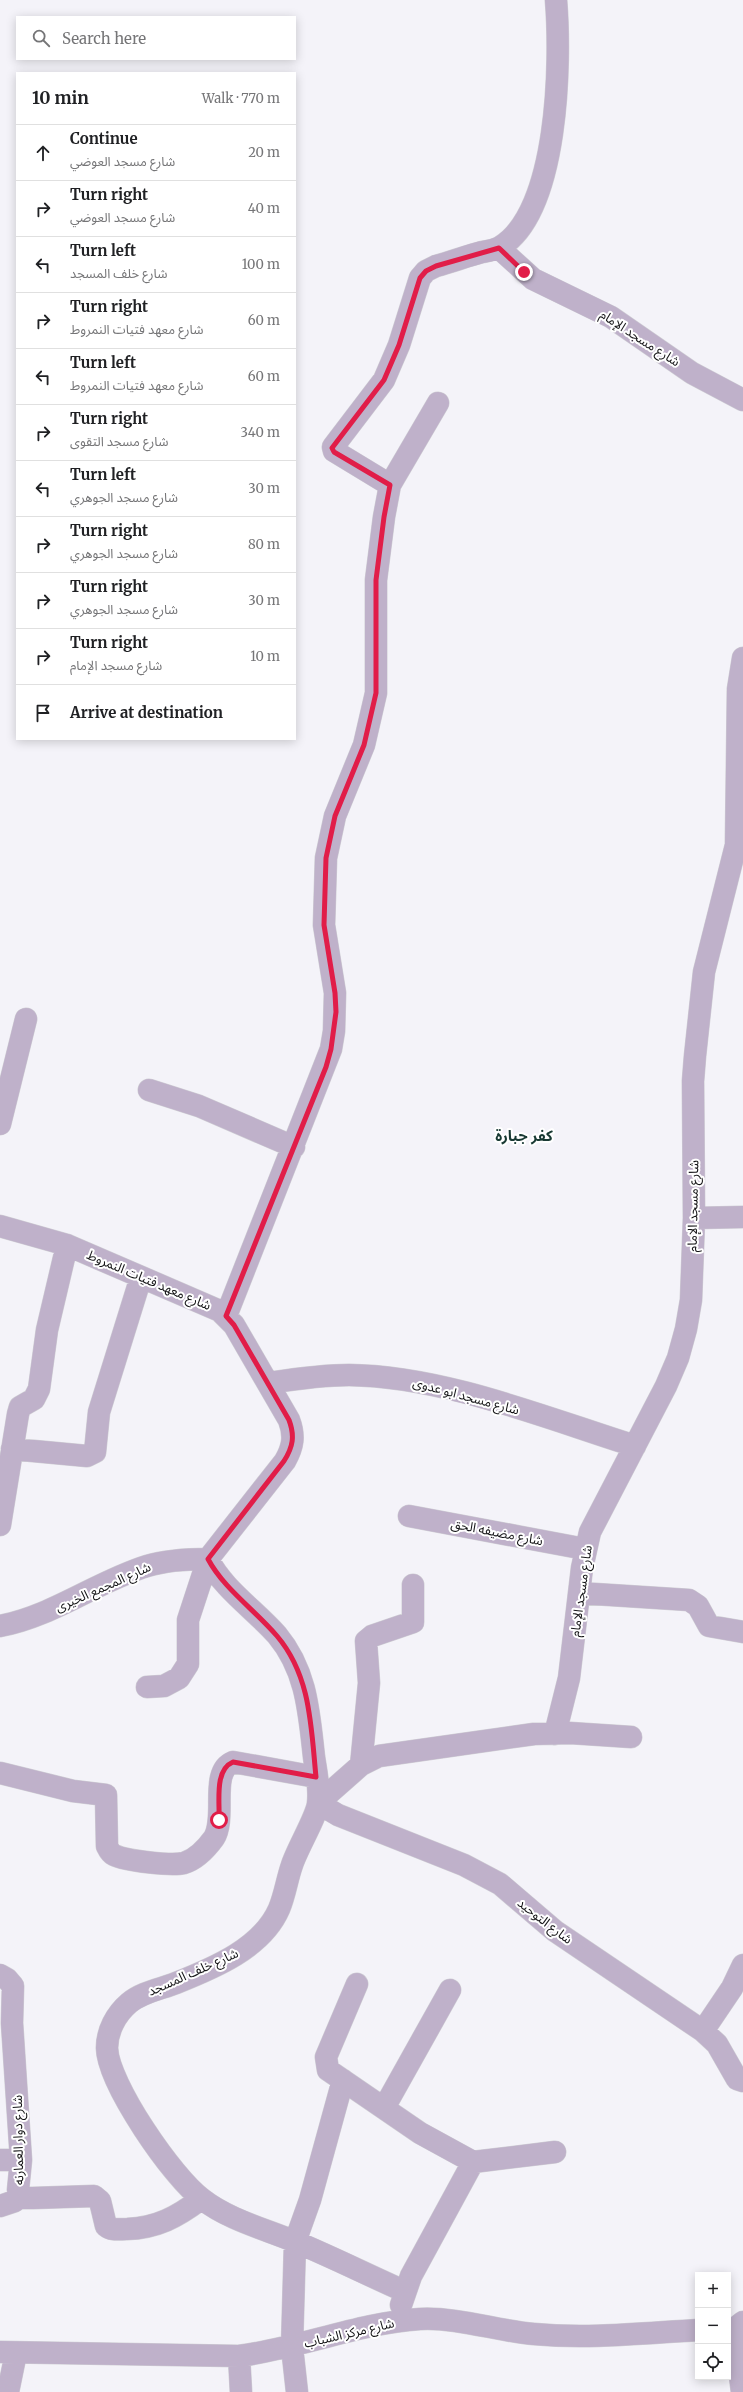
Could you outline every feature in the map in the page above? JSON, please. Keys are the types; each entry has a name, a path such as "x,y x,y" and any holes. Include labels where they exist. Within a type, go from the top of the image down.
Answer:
{"street":[{"path":"390,485 334,452 332,448 384,380 399,345 420,278 426,271 436,266 499,248 513,237 530,211 539,188 548,153 559,67 556,0"},
{"name":"شارع مسجد الإمام","path":"499,248 533,279 611,317 692,373 743,400"},
{"path":"226,1316 326,1067 334,1031 335,993 324,925 326,858 335,816 364,745 376,693 376,580 384,517 390,485 438,403"},
{"name":"شارع مسجد الإمام","path":"555,1734 569,1678 585,1549 599,1514 666,1386 678,1358 686,1329 690,1300 694,1218 693,1081 695,1056 704,972 736,845 738,690 743,658"},
{"path":"0,1124 26,1019"},
{"path":"149,1090 199,1106 294,1146"},
{"path":"694,1218 743,1217"},
{"name":"شارع معهد فتيات النمروط","path":"0,1226 67,1245 213,1308 226,1316 234,1325 289,1420 293,1430 290,1452 208,1559 188,1620 188,1664 178,1678 169,1684 164,1686 147,1687"},
{"path":"0,1525 20,1407 34,1399 39,1389 47,1330 67,1245"},
{"path":"12,1449 87,1456 94,1452 99,1412 141,1277"},
{"name":"شارع مسجد ابو عدوى","path":"268,1383 310,1376 349,1375 427,1383 466,1393 635,1446"},
{"name":"شارع مضيفه الحق","path":"409,1516 585,1549"},
{"name":"شارع المجمع الخيرى","path":"0,1626 31,1619 148,1566 188,1559 208,1559"},
{"name":"شارع خلف المسجد","path":"208,1559 217,1574 277,1635 296,1663 302,1678 309,1709 318,1803 291,1867 279,1909 262,1935 250,1945 208,1968 130,2001 118,2014 110,2030 107,2047 110,2065 134,2112 173,2168 201,2199 233,2217 295,2242 404,2291"},
{"path":"361,1765 368,1683 366,1641 372,1636 413,1622 413,1585"},
{"path":"579,1593 689,1600 698,1606 709,1626 743,1632"},
{"path":"318,1803 361,1765 379,1756 534,1734 570,1733 631,1737"},
{"path":"0,1773 74,1791 106,1795 107,1846 110,1852 120,1857 170,1864 184,1863 195,1858 205,1850 215,1836 219,1820 221,1775 227,1764 233,1762 316,1777"},
{"name":"شارع التوحيد","path":"318,1803 338,1815 464,1865 500,1884 555,1931 703,2031 717,2044 737,2079 743,2081"},
{"path":"703,2031 732,1988 743,1965"},
{"name":"شارع دوار العمارنه","path":"0,1975 7,1979 13,1986 8,2079 10,2160 20,2195 24,2198 94,2196 100,2201 106,2226 114,2229 144,2228 160,2224 176,2217 201,2199"},
{"path":"357,1984 326,2057 328,2070 420,2133 473,2162 555,2152"},
{"path":"384,2108 450,1990"},
{"path":"297,2392 292,2346 295,2242 310,2200 343,2080"},
{"path":"397,2321 404,2291 473,2162"},
{"path":"0,2206 9,2205 20,2195"},
{"name":"شارع مركز الشباب","path":"8,2352 239,2356 292,2346 397,2321 422,2319 448,2321 533,2334 577,2337 695,2330"},
{"path":"737,2327 742,2392"},
{"path":"8,2352 8,2392"},
{"path":"239,2356 241,2392"}],"district":[{"name":"كفر جبارة","path":"524,1135"}],"route":[{"path":"219,1820 221,1775 227,1764 233,1762 316,1777 309,1709 302,1678 296,1663 277,1635 217,1574 208,1559 284,1461 290,1452 293,1441 293,1430 289,1420 234,1325 226,1316 319,1085 331,1049 336,1012 333,975 324,925 324,880 326,858 335,816 364,745 376,693 376,580 379,548 390,485 334,452 332,448 384,380 399,345 416,286 426,271 436,266 499,248 518,268 524,272"}]}
